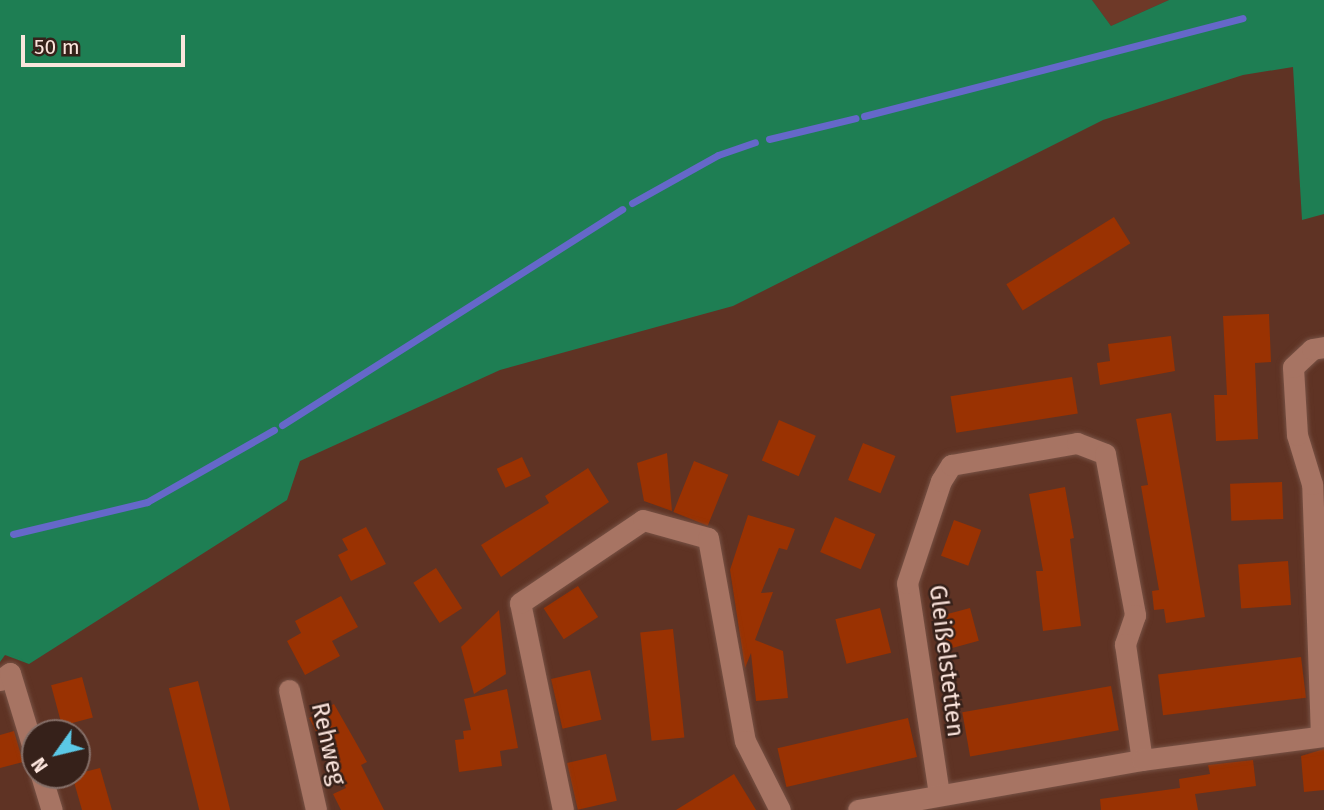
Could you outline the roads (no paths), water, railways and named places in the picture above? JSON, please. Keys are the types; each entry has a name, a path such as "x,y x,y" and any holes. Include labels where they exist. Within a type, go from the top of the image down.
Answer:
{"street":[{"path":"858,810 1142,760 1323,736 1312,484 1297,435 1293,367 1312,349 1324,347"},
{"name":"Gleißelstetten","path":"939,794 907,583 941,481 951,465 1077,443 1105,454 1135,615 1125,643 1142,760"},
{"path":"564,810 520,603 643,520 708,538 745,741 780,810"},
{"path":"5,677 21,719"},
{"name":"Rehweg","path":"289,690 316,810"},
{"path":"45,789 52,810"}],"waterway":[{"path":"864,116 1243,18"},
{"path":"769,139 856,118"},
{"path":"632,203 718,155 755,142"},
{"path":"282,425 622,209"},
{"path":"13,534 147,502 274,430"}]}
